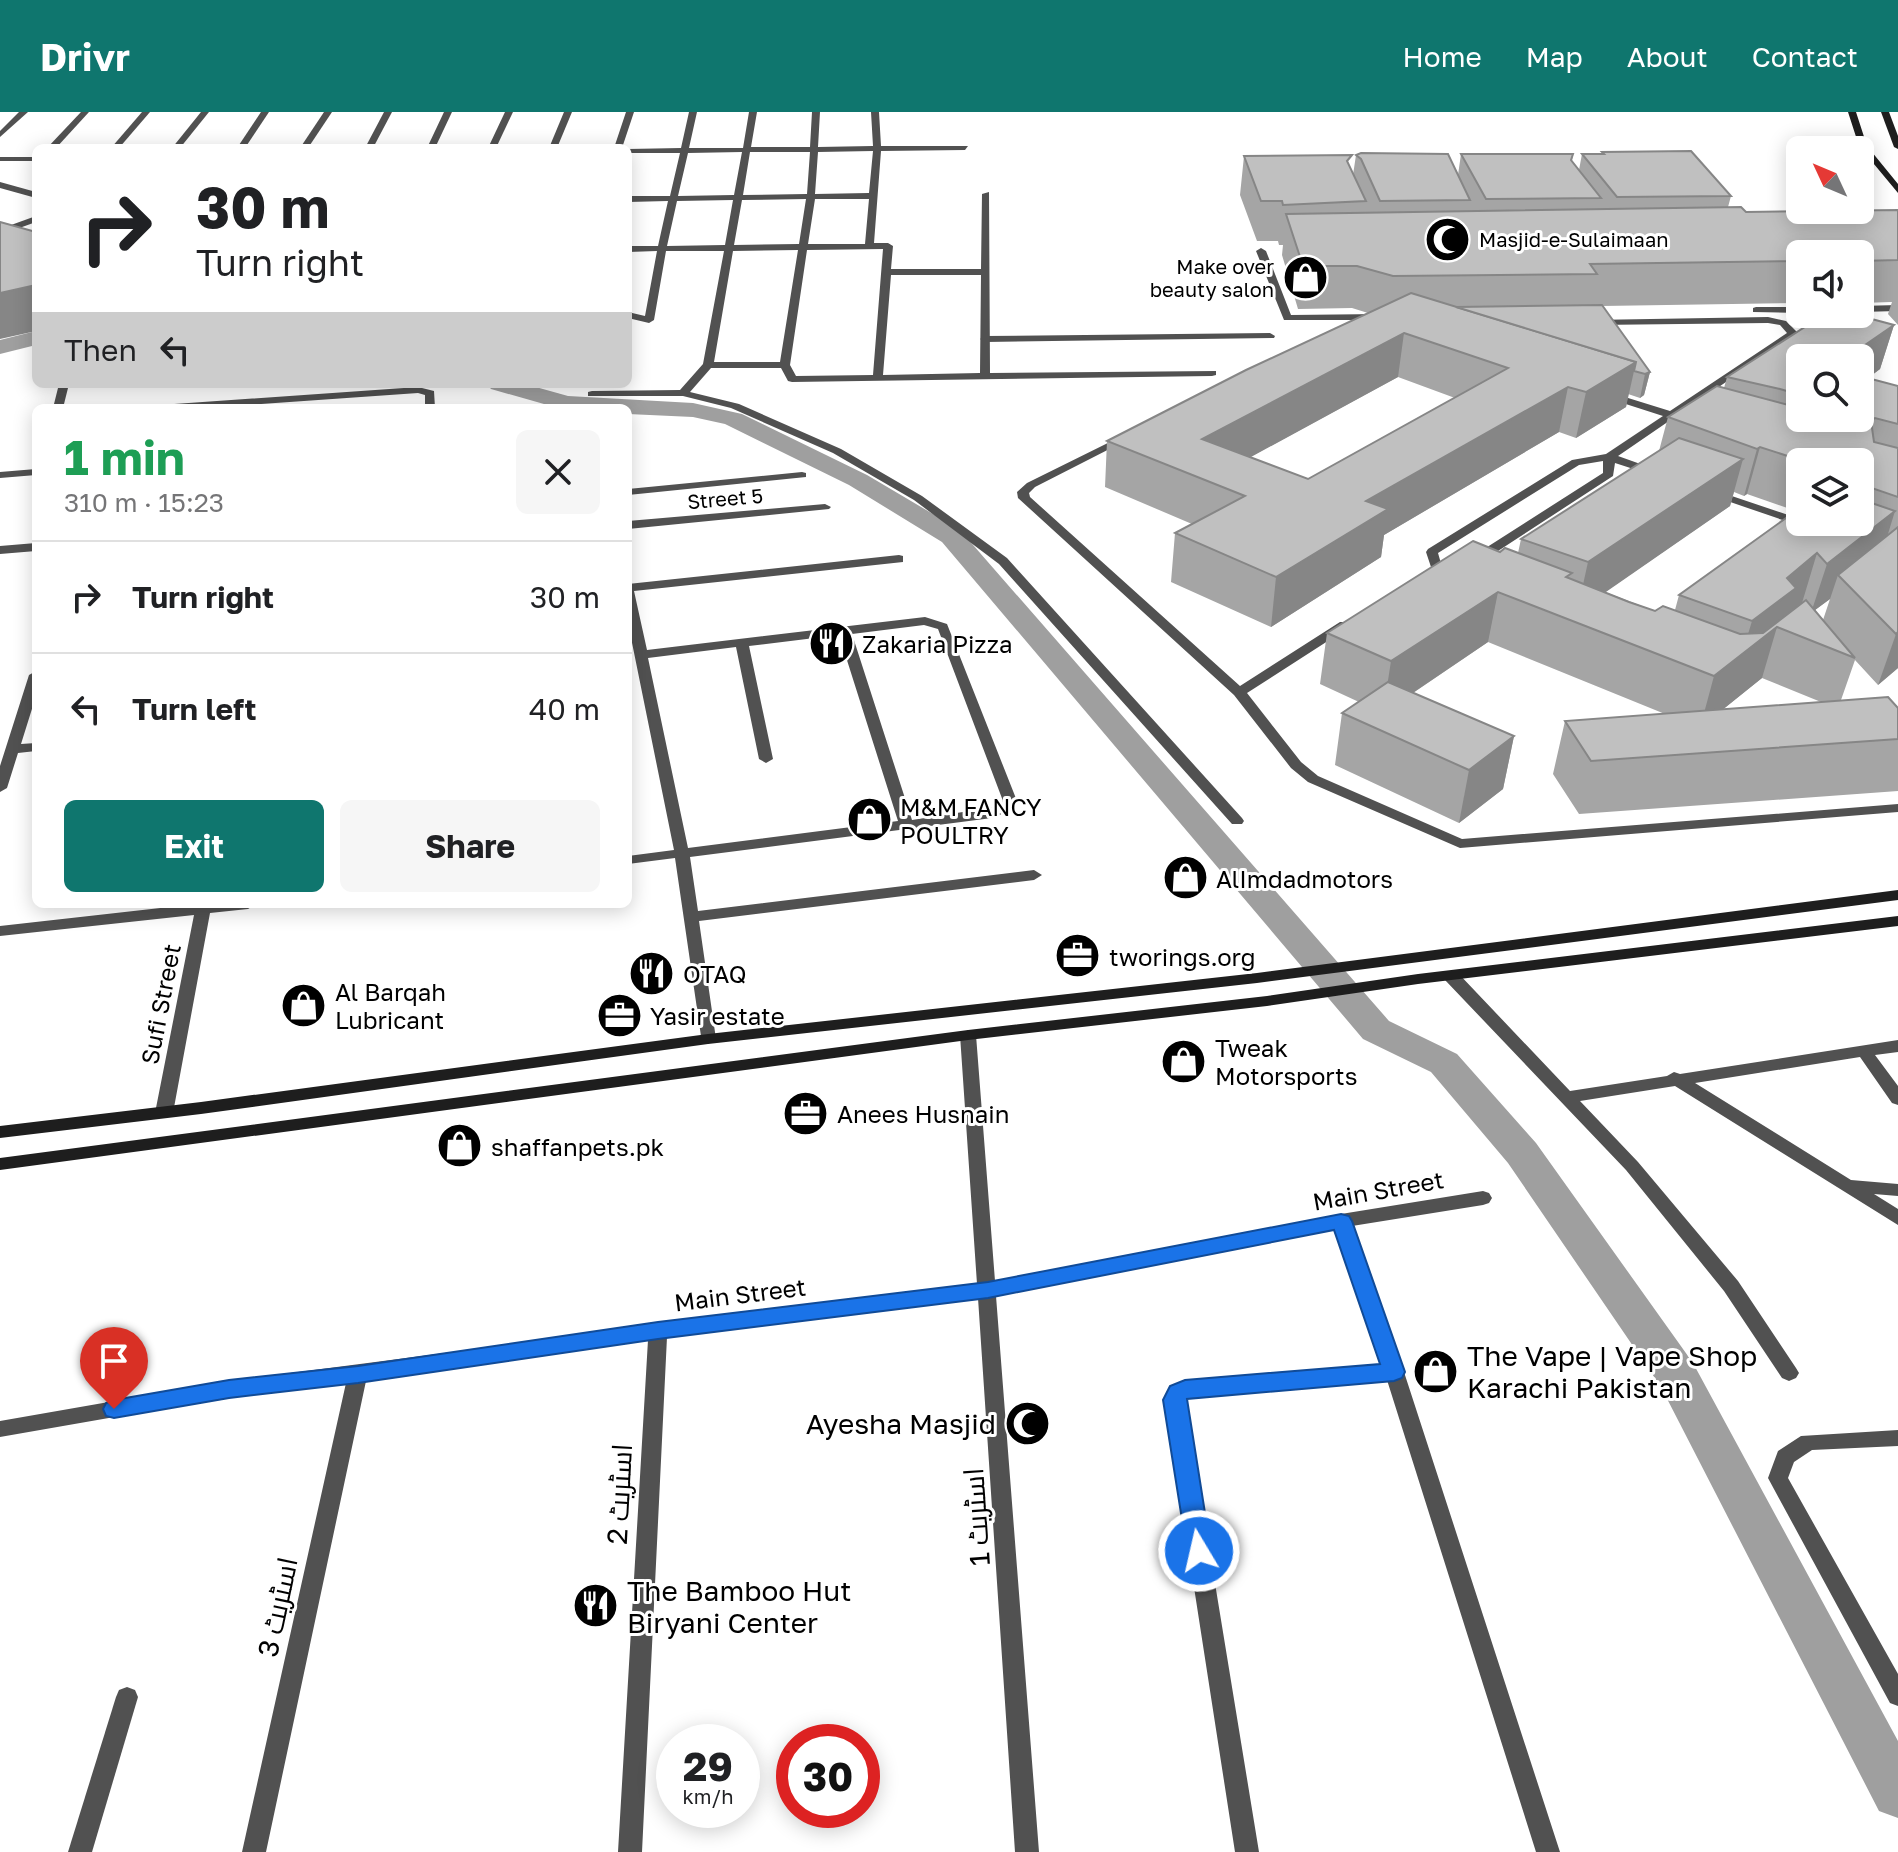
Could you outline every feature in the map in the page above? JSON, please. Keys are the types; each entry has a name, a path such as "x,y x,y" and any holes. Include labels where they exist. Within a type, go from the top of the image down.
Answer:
{"street":[{"path":"0,135 24,112"},
{"path":"55,144 85,112"},
{"path":"118,144 146,112"},
{"path":"179,144 205,112"},
{"path":"244,144 265,112"},
{"path":"307,144 328,112"},
{"path":"371,144 388,112"},
{"path":"433,144 448,112"},
{"path":"494,144 509,112"},
{"path":"555,144 568,112"},
{"path":"619,144 630,112"},
{"path":"632,316 649,320 693,112"},
{"path":"683,393 708,365 753,112"},
{"path":"816,112 811,197 785,365 792,379 1212,373"},
{"path":"869,246 877,148 875,112"},
{"path":"1852,112 1863,146 1898,190"},
{"path":"1885,112 1898,147"},
{"path":"632,151 965,148"},
{"path":"0,159 32,159"},
{"path":"0,185 32,194"},
{"path":"985,376 986,194"},
{"path":"632,199 873,196"},
{"path":"0,232 32,220"},
{"path":"632,249 888,246 878,378"},
{"path":"1261,251 1287,318 1393,321 1361,325 1343,332"},
{"path":"886,272 986,272"},
{"path":"1874,309 1898,308"},
{"path":"1786,311 1580,318 1768,320 1786,327"},
{"path":"1423,575 1470,563 1576,462 1609,457 1793,333 1790,328"},
{"path":"985,339 1270,336"},
{"path":"708,365 785,365"},
{"path":"217,404 418,390 430,393 430,404"},
{"path":"1597,392 1686,420"},
{"path":"592,396 683,393 735,406 837,451 918,498 1003,561 1237,821"},
{"path":"1144,429 1031,485 1023,492 1024,498 1239,692 1302,772 1442,839 1460,844 1898,808"},
{"path":"1609,457 1667,477"},
{"path":"1448,567 1432,552 1609,474 1609,457"},
{"path":"0,475 32,472"},
{"path":"632,492 802,475"},
{"path":"1696,487 1786,518"},
{"name":"Street 5","path":"632,525 825,507"},
{"path":"0,550 32,547"},
{"path":"632,590 899,559"},
{"path":"1239,692 1357,617"},
{"path":"632,860 1001,812 1007,809 1010,801 943,627 925,621 641,655"},
{"path":"844,630 907,826"},
{"path":"632,633 641,655 682,854 708,1039"},
{"path":"742,643 766,759"},
{"path":"0,788 10,744 32,686"},
{"path":"10,744 32,747"},
{"path":"691,917 1034,875"},
{"path":"0,1132 164,1113 708,1039 1257,978 1898,895"},
{"path":"0,931 187,908"},
{"name":"Sufi Street","path":"164,1113 203,908"},
{"path":"0,1164 762,1061 1898,921"},
{"path":"1451,976 1632,1166 1731,1286 1789,1373"},
{"path":"755,1034 762,1061"},
{"name":"اسٹریٹ 1","path":"968,1035 1027,1852"},
{"path":"1567,1097 1674,1078 1898,1046"},
{"path":"1863,1050 1898,1099"},
{"path":"1674,1078 1898,1218"},
{"path":"1847,1186 1898,1190"},
{"name":"Main Street","path":"0,1429 229,1389 988,1290 1341,1221 1483,1198"},
{"path":"1341,1221 1394,1372 1548,1852"},
{"name":"اسٹریٹ 2","path":"630,1852 658,1331"},
{"path":"1247,1852 1175,1400 1178,1393 1185,1389 1394,1372"},
{"name":"اسٹریٹ 3","path":"254,1852 358,1374"},
{"path":"1898,1438 1808,1442 1785,1457 1778,1478 1898,1696"},
{"path":"80,1852 127,1697"}],"building":[{"path":"1691,151 1731,196 1617,197 1582,154 1604,154 1602,152"},
{"path":"1448,154 1470,200 1380,201 1361,159 1356,155"},
{"path":"1461,154 1573,154 1571,160 1601,198 1486,199"},
{"path":"1352,155 1347,161 1366,201 1283,205 1282,201 1261,201 1244,156"},
{"path":"1741,207 1746,212 1786,211 1786,224 1874,224 1874,210 1898,210 1898,260 1874,261 1874,240 1786,240 1786,261 1590,264 1597,274 1393,276 1357,266 1303,266 1286,214"},
{"path":"0,222 32,231 32,286 0,293"},
{"path":"1411,293 1636,362 1586,392 1568,387 1366,501 1388,509 1276,577 1175,533 1245,496 1107,441 1246,370","holes":["1404,333 1508,368 1308,479 1202,439"]},
{"path":"1602,305 1650,372 1634,371 1636,362 1456,307"},
{"path":"1874,320 1894,325 1866,344 1786,344 1786,391 1727,377 1803,328 1874,328"},
{"path":"1874,380 1898,386 1898,424 1875,418"},
{"path":"1717,386 1786,404 1786,432 1873,432 1874,442 1898,448 1898,497 1874,489 1874,448 1786,448 1786,455 1760,447 1757,449 1668,417"},
{"path":"1679,438 1743,459 1588,562 1521,539"},
{"path":"1874,504 1895,511 1874,527"},
{"path":"1786,518 1786,536 1863,536 1827,564 1817,553 1787,578 1796,588 1752,621 1679,595"},
{"path":"1898,527 1898,632 1896,634 1838,575"},
{"path":"1473,541 1500,552 1505,548 1572,573 1566,577 1629,602 1655,611 1663,606 1740,634 1763,633 1806,600 1855,658 1777,627 1714,676 1498,592 1391,661 1327,633"},
{"path":"1388,682 1514,736 1469,770 1342,713"},
{"path":"1888,697 1898,708 1898,739 1591,761 1565,721"}],"waterway":[{"path":"0,347 32,339"},
{"path":"513,388 567,403 585,404"},
{"path":"632,407 693,410 733,419 858,480 951,536 1376,1030 1444,1063 1522,1153 1677,1375 1898,1793"}],"place":[{"name":"Masjid-e-Sulaimaan","path":"1448,239"},
{"name":"Make over beauty salon","path":"1305,277"},
{"name":"Zakaria Pizza","path":"831,643"},
{"name":"M&M FANCY POULTRY","path":"869,820"},
{"name":"AlImdadmotors","path":"1185,878"},
{"name":"tworings.org","path":"1078,956"},
{"name":"OTAQ","path":"652,973"},
{"name":"Al Barqah Lubricant","path":"304,1005"},
{"name":"Yasir estate","path":"619,1015"},
{"name":"Tweak Motorsports","path":"1184,1061"},
{"name":"Anees Husnain","path":"806,1113"},
{"name":"shaffanpets.pk","path":"460,1146"},
{"name":"The Vape | Vape Shop Karachi Pakistan","path":"1436,1371"},
{"name":"Ayesha Masjid","path":"1027,1423"},
{"name":"The Bamboo Hut Biryani Center","path":"596,1606"}],"route":[{"path":"114,1409 229,1389 988,1290 1341,1221 1394,1372 1185,1389 1178,1393 1175,1400 1199,1551"}]}
